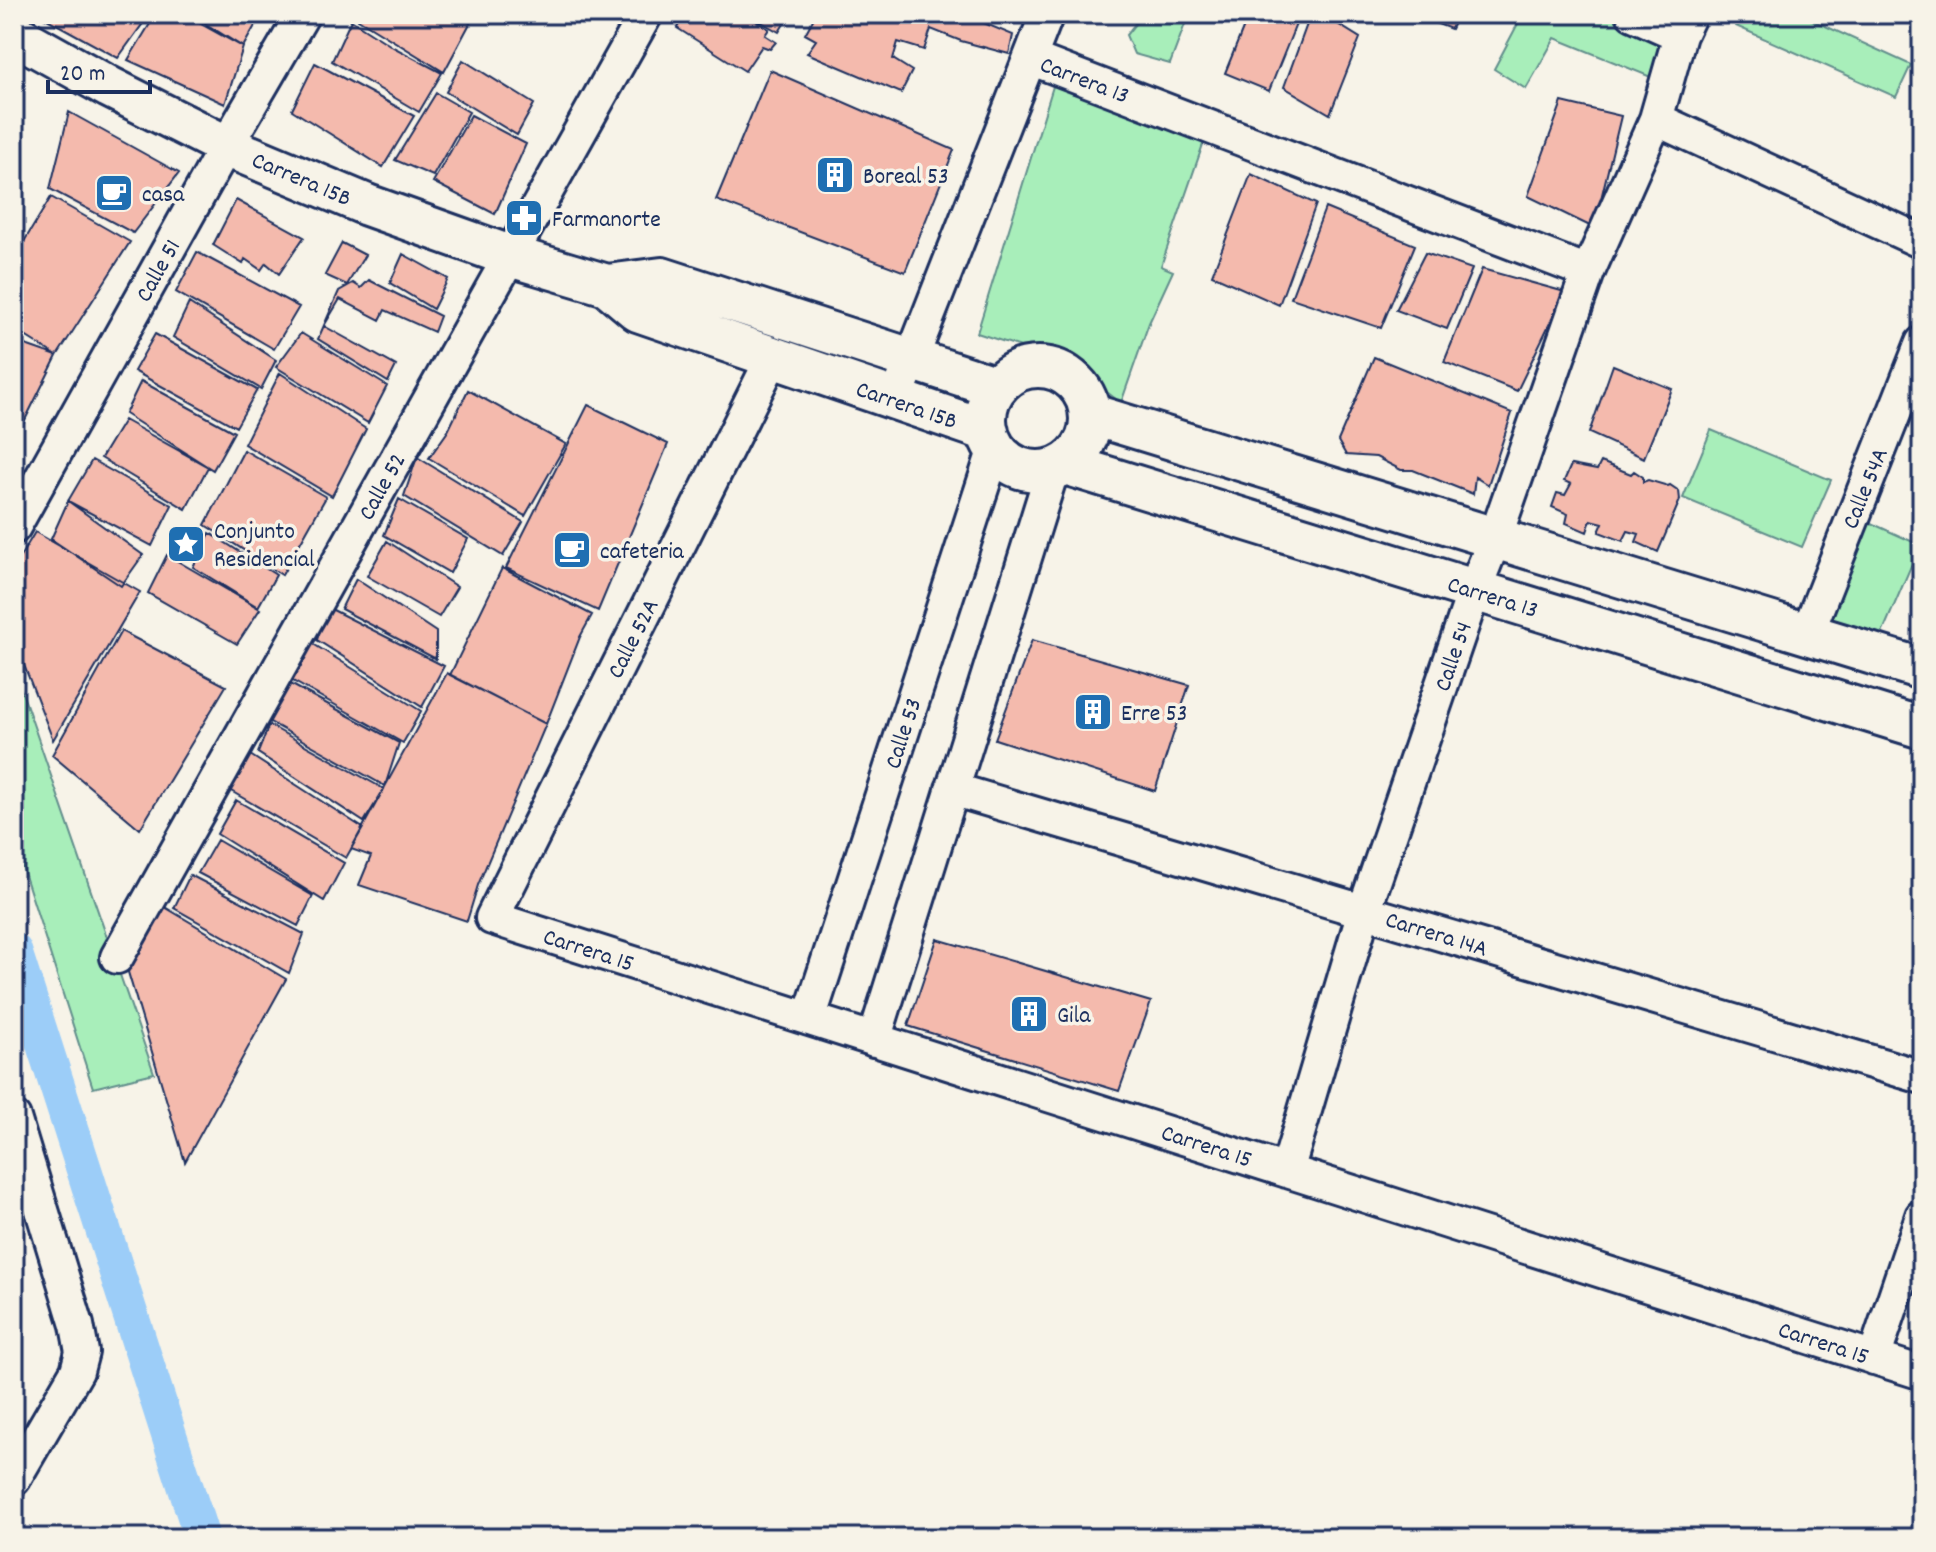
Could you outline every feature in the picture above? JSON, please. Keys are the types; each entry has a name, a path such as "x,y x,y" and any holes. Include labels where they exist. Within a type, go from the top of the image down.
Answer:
{"street":[{"name":"Calle 51","path":"14,527 303,14"},
{"name":"Calle 52","path":"117,957 646,14"},
{"path":"895,401 1047,14"},
{"path":"1633,14 1685,24"},
{"name":"Calle 54","path":"1287,1171 1364,911 1474,591 1588,272 1656,119 1685,24"},
{"name":"Carrera 15B","path":"14,34 109,87 226,146 367,205 510,256 607,285 638,311 895,401 991,440"},
{"name":"Carrera 13","path":"1030,58 1588,272"},
{"path":"1656,119 1922,242"},
{"name":"Carrera 15B","path":"607,285 662,278 997,387"},
{"name":"Calle 54A","path":"1807,634 1922,343"},
{"name":"Calle 52A","path":"492,918 773,357"},
{"path":"1027,368 1053,369 1076,382 1086,397 1090,414 1089,434 1079,452 1059,466 1038,471 1022,468 1007,460 991,440 986,415 989,400 997,387 1010,375 1027,368"},
{"path":"1090,414 1922,669"},
{"name":"Calle 53","path":"809,1019 991,440"},
{"path":"874,1040 952,789 1059,466"},
{"name":"Carrera 13","path":"1059,466 1922,728"},
{"name":"Carrera 14A","path":"952,789 1922,1077"},
{"name":"Carrera 15","path":"492,918 1922,1373"},
{"path":"14,1118 77,1325 82,1352 77,1371 14,1479"},
{"path":"1874,1358 1922,1216"}],"green space":[{"path":"1143,14 1187,14 1170,64 1134,54 1126,35"},
{"path":"1523,14 1661,14 1663,82 1555,38 1526,89 1494,69"},
{"path":"1744,14 1799,14 1911,65 1896,97 1736,26"},
{"path":"1058,70 1210,124 1161,266 1173,271 1149,323 1121,403 1068,362 977,333"},
{"path":"1711,430 1831,480 1802,547 1683,498"},
{"path":"1862,519 1920,545 1881,636 1821,620"},
{"path":"14,669 154,1073 93,1088 14,841"}],"building":[{"path":"38,14 147,14 149,15 118,58"},
{"path":"156,14 183,14 243,47 225,104 128,60"},
{"path":"190,14 260,14 261,15 243,47"},
{"path":"361,14 475,14 444,72 358,19"},
{"path":"685,14 744,14 769,29 765,35 776,42 770,49 762,46 745,71 677,28"},
{"path":"747,14 790,14 779,32"},
{"path":"816,14 962,14 1013,35 1009,54 931,29 924,50 898,42 893,59 912,71 901,93 807,53 816,40 805,34"},
{"path":"1249,14 1300,14 1269,91 1225,73"},
{"path":"1411,14 1458,14 1451,29"},
{"path":"1310,16 1331,20 1360,38 1330,114 1284,87"},
{"path":"351,20 442,73 419,112 332,61"},
{"path":"463,60 534,104 517,135 446,92"},
{"path":"315,63 414,116 383,167 292,110"},
{"name":"Boreal 53","path":"770,70 954,150 905,272 716,200"},
{"path":"436,93 469,112 433,176 395,160"},
{"path":"1562,102 1621,116 1594,228 1528,196"},
{"path":"69,112 179,173 133,233 50,189"},
{"path":"471,115 526,144 495,214 433,182"},
{"path":"1251,174 1316,204 1279,305 1212,275"},
{"path":"51,197 130,242 57,356 14,329 14,258"},
{"path":"236,200 304,237 279,274 266,263 261,270 245,259 243,264 213,245"},
{"path":"1325,208 1415,245 1381,328 1291,298"},
{"path":"342,243 365,255 347,285 325,275"},
{"path":"197,252 299,307 274,349 176,292"},
{"path":"1425,253 1472,269 1447,329 1396,310"},
{"path":"403,254 448,279 433,309 390,283"},
{"path":"1482,269 1565,292 1517,391 1444,362"},
{"path":"369,280 440,316 434,332 385,310 380,320 340,299 324,326 396,366 388,382 318,339 339,291 353,283 361,288"},
{"path":"189,303 276,360 261,389 173,337"},
{"path":"301,333 387,386 368,423 276,367"},
{"path":"155,334 257,390 236,427 134,371"},
{"path":"14,341 57,356 14,442"},
{"path":"1374,357 1512,413 1488,485 1475,477 1473,494 1413,470 1401,470 1376,457 1346,455 1338,441"},
{"path":"1613,365 1672,389 1644,458 1589,433"},
{"path":"280,373 366,429 332,496 244,444"},
{"path":"141,381 234,432 213,470 125,414"},
{"path":"468,390 566,444 525,516 429,458 448,431"},
{"path":"588,405 668,444 598,611 506,568"},
{"path":"124,420 208,467 186,509 101,458"},
{"path":"244,450 326,497 282,575 205,525"},
{"path":"417,457 523,522 503,556 404,496"},
{"path":"92,460 172,505 152,546 68,501"},
{"path":"1601,462 1631,474 1634,471 1643,477 1643,482 1648,480 1670,485 1679,491 1680,500 1658,552 1636,542 1639,534 1628,531 1623,541 1599,532 1603,523 1591,520 1587,532 1566,523 1568,514 1552,507 1557,493 1565,495 1571,484 1564,481 1571,465 1597,470"},
{"path":"399,499 468,539 450,573 384,535"},
{"path":"68,501 143,555 121,586 51,539"},
{"path":"35,532 140,592 53,740 14,639 14,567"},
{"path":"210,533 276,575 258,607 193,567"},
{"path":"387,541 457,587 439,617 367,576"},
{"path":"167,555 260,609 237,644 148,593"},
{"path":"502,568 592,615 580,637 546,724 450,675"},
{"path":"356,579 436,632 436,659 341,609"},
{"path":"327,607 444,666 422,707 317,640"},
{"path":"121,631 226,686 140,829 52,755"},
{"name":"Erre 53","path":"1032,640 1189,685 1155,791 995,739"},
{"path":"310,642 421,711 403,743 284,676"},
{"path":"447,673 546,724 478,885 467,921 359,885 371,856 351,849"},
{"path":"283,680 399,743 385,786 261,717"},
{"path":"269,725 384,789 364,822 258,753"},
{"path":"247,753 363,828 346,858 224,787"},
{"path":"236,800 344,863 324,901 217,834"},
{"path":"217,840 313,896 298,926 198,873"},
{"path":"190,875 304,934 289,973 174,908"},
{"path":"163,906 286,979 185,1162 128,972"},
{"name":"Gila","path":"937,939 1151,1002 1119,1091 908,1026"}],"waterway":[{"path":"14,951 202,1538"}],"place":[{"name":"Boreal 53","path":"835,175"},
{"name":"casa","path":"114,193"},
{"name":"Farmanorte","path":"524,218"},
{"name":"Conjunto Residencial","path":"186,544"},
{"name":"cafeteria","path":"572,550"},
{"name":"Erre 53","path":"1093,712"},
{"name":"Gila","path":"1029,1014"}]}
